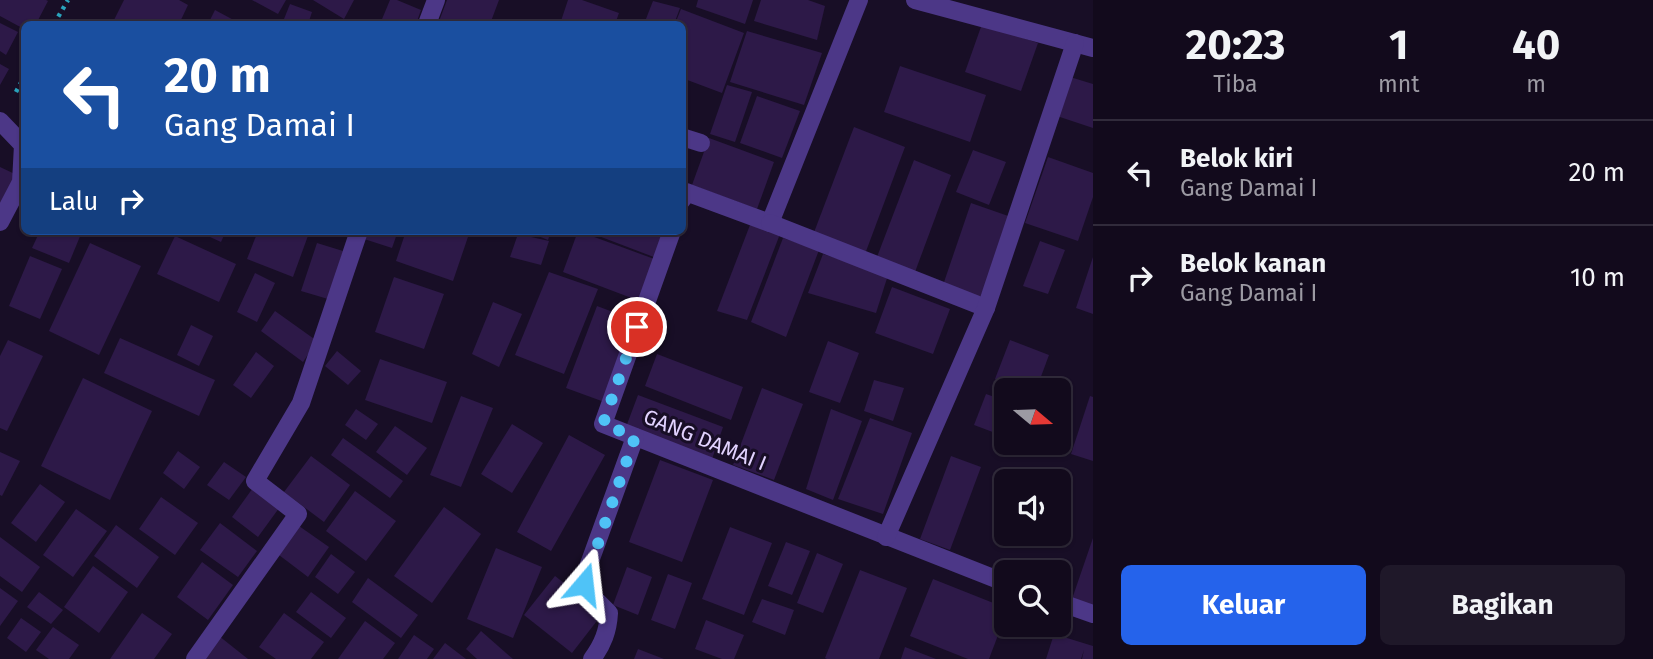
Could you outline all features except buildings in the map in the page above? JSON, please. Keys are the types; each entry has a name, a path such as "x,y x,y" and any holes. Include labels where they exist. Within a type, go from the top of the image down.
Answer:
{"street":[{"path":"428,21 436,0"},
{"path":"770,223 859,0"},
{"path":"915,0 1093,48"},
{"path":"886,537 986,308 1075,43"},
{"path":"0,121 21,143"},
{"path":"686,138 701,143"},
{"path":"0,222 21,182"},
{"path":"686,195 770,223 986,308"},
{"path":"195,659 298,514 255,481 301,403 358,235"},
{"name":"GANG DAMAI I","path":"670,235 603,424 994,579"},
{"path":"592,659 601,648 608,630 609,613 585,589 584,578 635,437"},
{"path":"1071,606 1093,614"}],"path":[{"path":"56,21 68,0"}],"route":[{"path":"584,584 635,437 603,424 637,327"}]}
